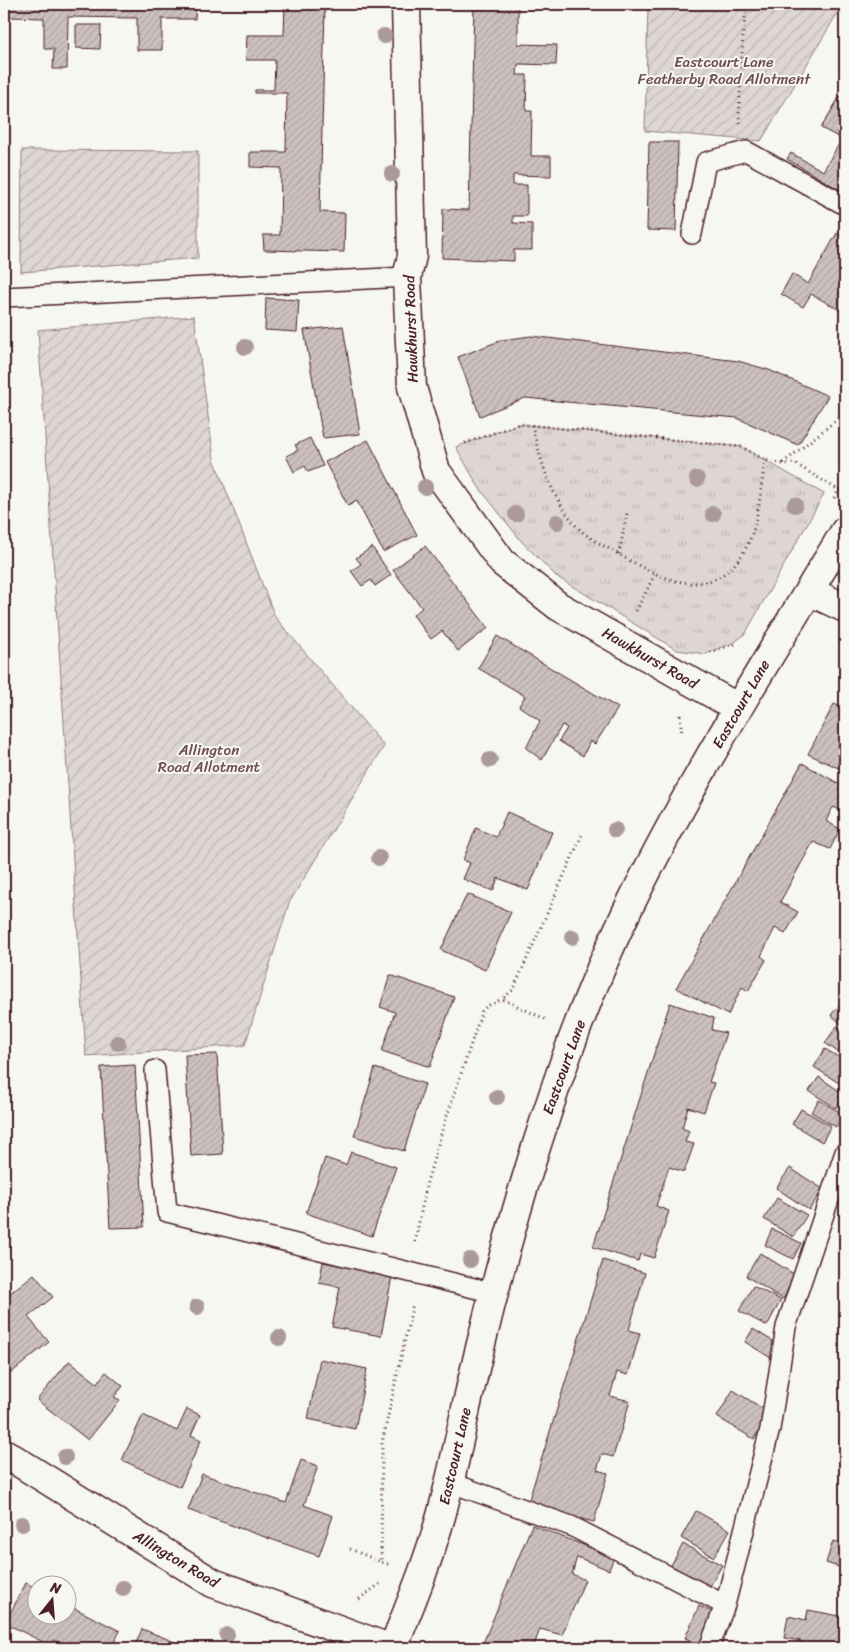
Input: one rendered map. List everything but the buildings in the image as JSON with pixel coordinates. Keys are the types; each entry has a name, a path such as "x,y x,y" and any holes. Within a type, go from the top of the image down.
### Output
{"street":[{"name":"Hawkhurst Road","path":"406,4 412,256 407,277 412,387 436,471 502,562 558,606 738,708"},
{"name":"Eastcourt Lane","path":"391,1648 421,1576 441,1516 494,1293 547,1112 611,948 638,889 738,708 845,530"},
{"path":"809,591 845,608"},
{"name":"Allington Road","path":"4,1453 213,1583 391,1648"}],"lane":[{"path":"692,234 706,162 746,151 845,205"},
{"path":"4,297 407,277"},
{"path":"155,1070 167,1212 494,1293"},
{"path":"709,1648 724,1605 770,1429 786,1327 845,1152"},
{"path":"449,1482 571,1526 724,1605"}],"path":[{"path":"746,151 738,115 743,33 747,4"},
{"path":"783,464 845,413"},
{"path":"431,456 519,424 532,425 742,447 765,460 783,464 794,463 845,494"},
{"path":"532,425 545,474 572,521 594,540 655,574 677,583 691,584 719,576 732,567 746,548 755,521 765,460"},
{"path":"830,507 845,480"},
{"path":"619,554 627,513"},
{"path":"635,615 655,574"},
{"path":"705,654 744,642"},
{"path":"381,1562 382,1443 430,1174 482,1011 487,1006 502,999 515,988 582,835"},
{"path":"502,999 537,1016"},
{"path":"350,1549 421,1576"}],"green space":[{"name":"Eastcourt Lane Featherby Road Allotment","path":"648,4 843,4 761,141 645,131"},
{"path":"22,150 198,151 198,258 21,272"},
{"name":"Allington Road Allotment","path":"194,316 214,459 275,617 384,746 289,903 245,1045 86,1056 38,330"},
{"path":"519,424 742,447 824,494 745,634 735,642 706,654 677,650 557,577 522,542 478,486 456,447"}]}
